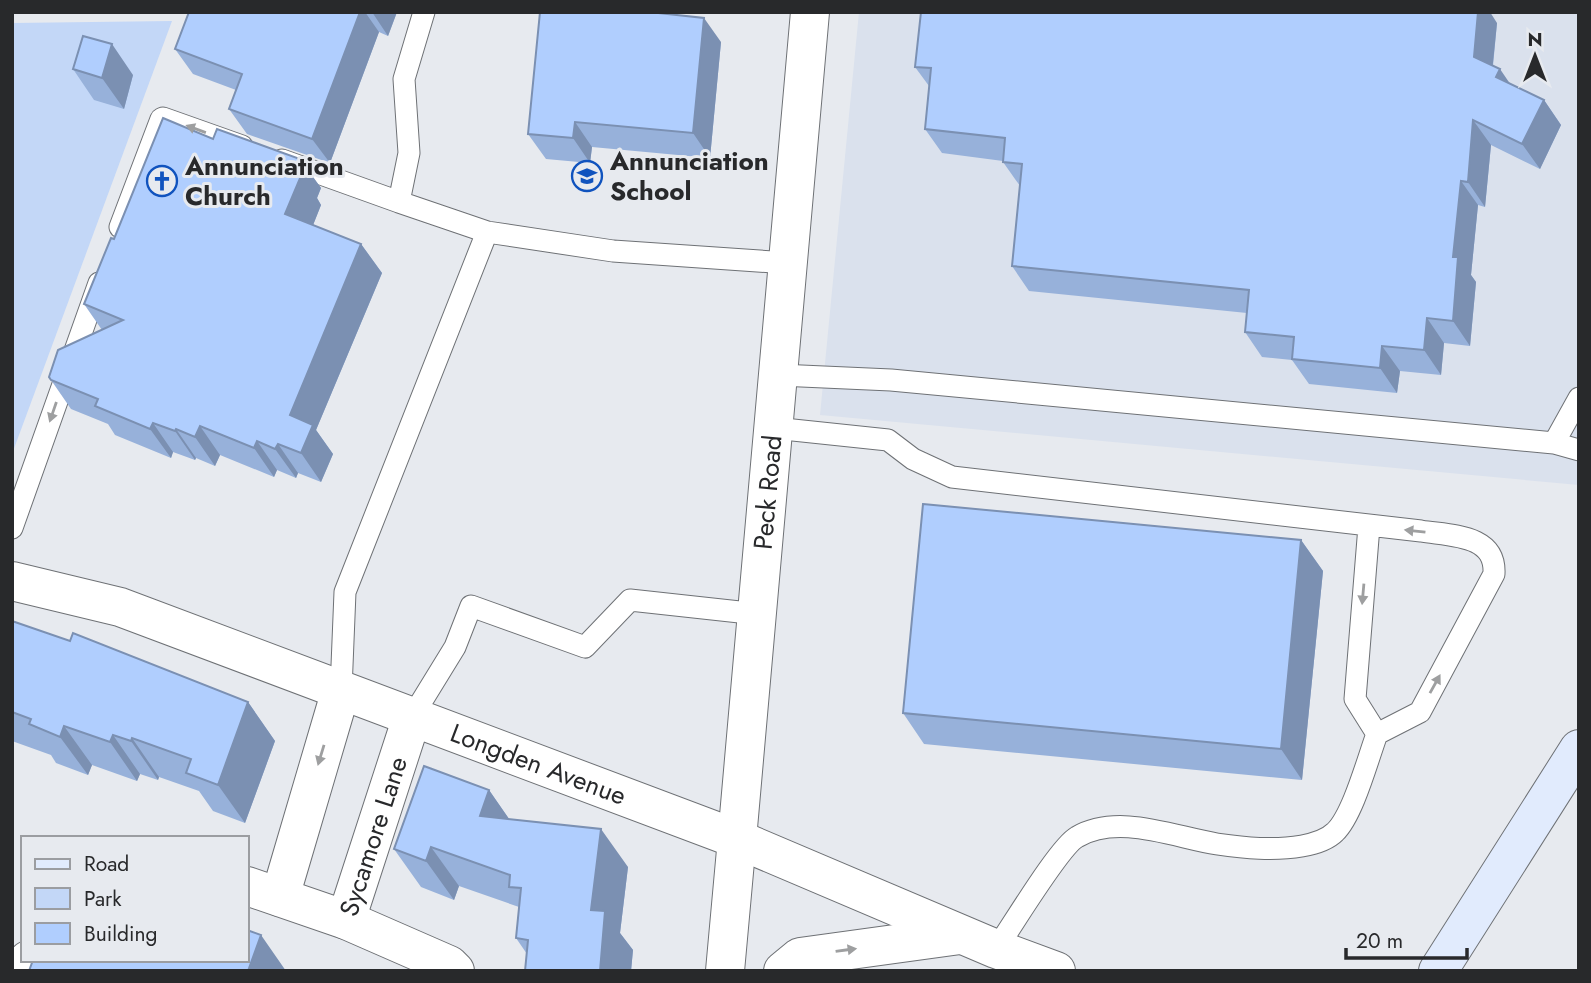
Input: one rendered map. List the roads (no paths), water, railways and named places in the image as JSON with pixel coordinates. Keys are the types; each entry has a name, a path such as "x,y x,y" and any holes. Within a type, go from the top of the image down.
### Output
{"main road":[{"path":"1438,971 1579,749"}],"street":[{"name":"Peck Road","path":"725,971 810,12"},
{"name":"Longden Avenue","path":"12,581 120,607 737,839 962,935 1056,971"},
{"path":"341,690 263,891 346,920"},
{"name":"Sycamore Lane","path":"412,717 346,920 449,965 455,971"},
{"path":"783,971 800,957 962,935"}],"lane":[{"path":"399,202 409,153 404,79 424,12"},
{"path":"12,527 111,252 163,118 487,232 613,251 788,263"},
{"path":"341,690 345,592 487,232"},
{"path":"779,375 891,380 1554,443 1579,450"},
{"path":"1554,443 1579,398"},
{"path":"774,428 888,440 913,459 952,477 1461,537 1485,546 1494,560 1494,574 1484,596 1420,712 1377,734 1352,805 1336,831 1315,844 1256,849 1134,827 1096,829 1074,838 996,949"},
{"path":"1369,526 1355,699 1377,734"},
{"path":"412,717 455,647 471,606 585,647 630,600 758,614"}],"place":[{"name":"Annunciation School","path":"587,176"},
{"name":"Annunciation Church","path":"162,181"}]}
